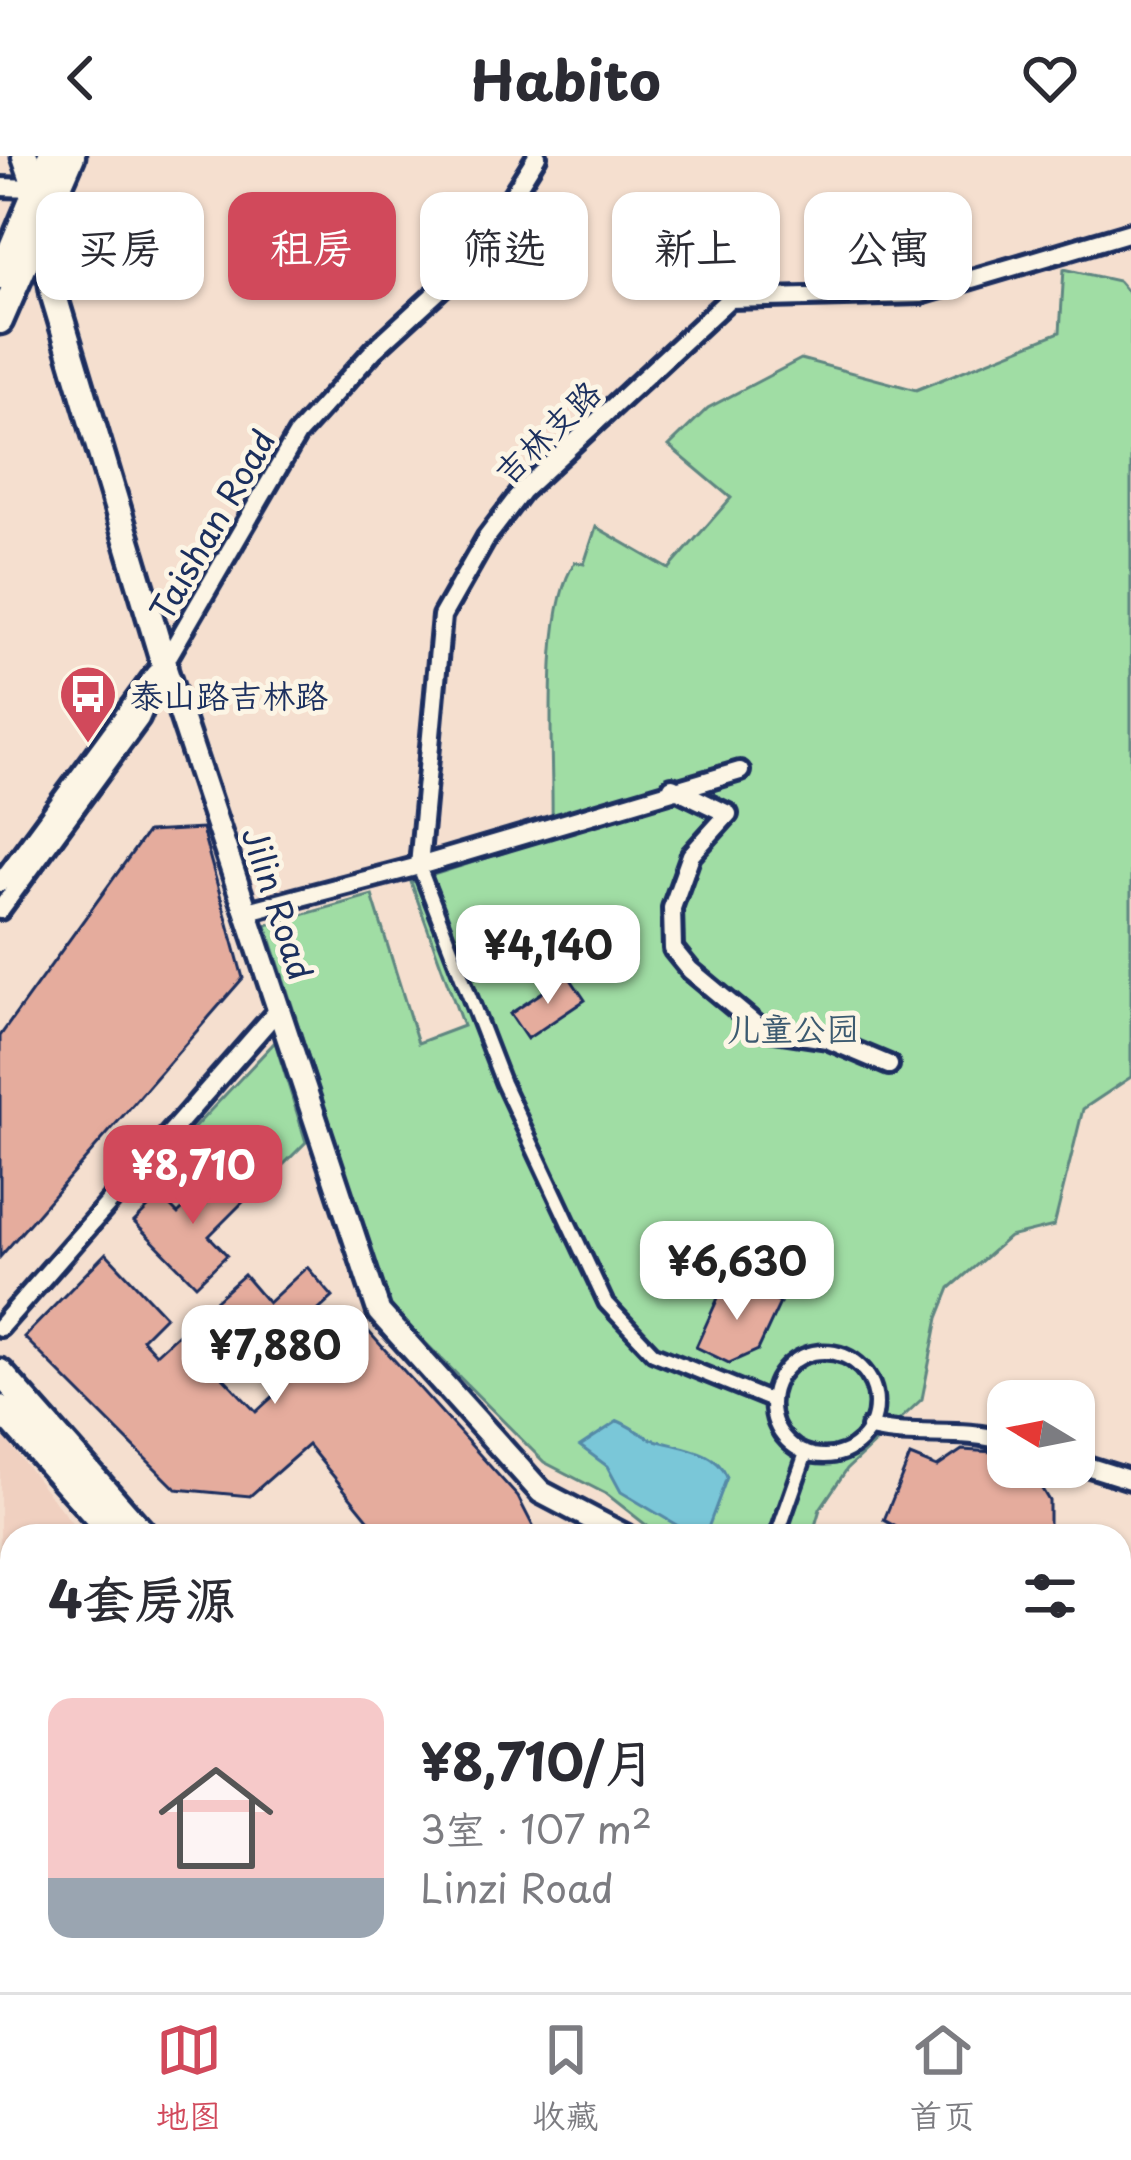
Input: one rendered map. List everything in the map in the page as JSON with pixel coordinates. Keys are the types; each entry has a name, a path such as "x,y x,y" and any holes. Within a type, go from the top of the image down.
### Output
{"main road":[{"path":"10,156 36,188"},
{"name":"Jilin Road","path":"25,156 36,192"},
{"path":"0,276 50,156"},
{"path":"57,192 72,156"},
{"path":"0,321 36,240"},
{"name":"Jilin Road","path":"60,300 164,664"},
{"path":"0,1372 135,1524"},
{"path":"0,1408 103,1524"}],"street":[{"name":"Taishan Road","path":"0,883 137,692 164,664 297,434 375,349 472,260 537,156"},
{"path":"0,187 36,188"},
{"name":"吉林支路","path":"419,866 442,616 488,537 522,491 729,299 921,294 1131,232"},
{"path":"0,910 140,719 164,664"},
{"name":"Jilin Road","path":"164,664 380,1312 541,1492 602,1524"},
{"path":"248,910 419,866 740,771"},
{"path":"672,788 728,814 691,856 672,908 674,949 761,1029 826,1039 889,1065"},
{"path":"419,866 503,1083 606,1303 653,1353 772,1401"},
{"path":"0,1327 278,1010"},
{"path":"812,1352 845,1356 859,1365 875,1394 870,1428 849,1449 806,1453 780,1433 772,1401 775,1384 796,1359 812,1352"},
{"path":"870,1428 909,1437 971,1430 987,1435"},
{"path":"781,1524 806,1453"},
{"path":"1095,1469 1131,1480"}],"shaded area":[{"path":"0,1432 73,1524 0,1524"}],"green space":[{"name":"儿童公园","path":"1064,269 1118,281 1131,296 1131,1077 1083,1109 1054,1226 1009,1237 950,1288 938,1318 922,1399 847,1469 816,1524 645,1524 608,1495 544,1462 389,1306 266,925 372,895 418,1043 463,1026 411,882 524,846 552,827 551,689 557,616 564,585 575,562 584,564 596,527 669,569 731,498 669,446 708,408 801,359 916,390 1060,332"},
{"path":"275,1042 306,1142 254,1194 192,1130"}],"water":[{"path":"618,1421 652,1439 714,1460 727,1477 709,1524 675,1524 621,1492 607,1466 580,1446"}],"building":[{"path":"202,829 243,978 0,1257 0,1036 147,832"},
{"path":"568,975 585,1000 527,1039 510,1014"},
{"path":"220,1172 246,1199 209,1236 227,1255 196,1285 134,1222 160,1196 178,1214"},
{"path":"106,1253 165,1316 142,1339 156,1354 180,1332 256,1412 280,1390 207,1308 244,1275 268,1303 307,1267 333,1297 292,1334 315,1360 359,1321 518,1497 532,1524 372,1524 308,1445 250,1496 176,1489 24,1337"},
{"path":"727,1278 780,1303 758,1350 729,1363 696,1347"},
{"path":"962,1450 987,1452 987,1488 1041,1488 1049,1501 1049,1524 891,1524 884,1520 910,1456 937,1467"}],"place":[{"name":"泰山路吉林路","path":"88,745"}]}
